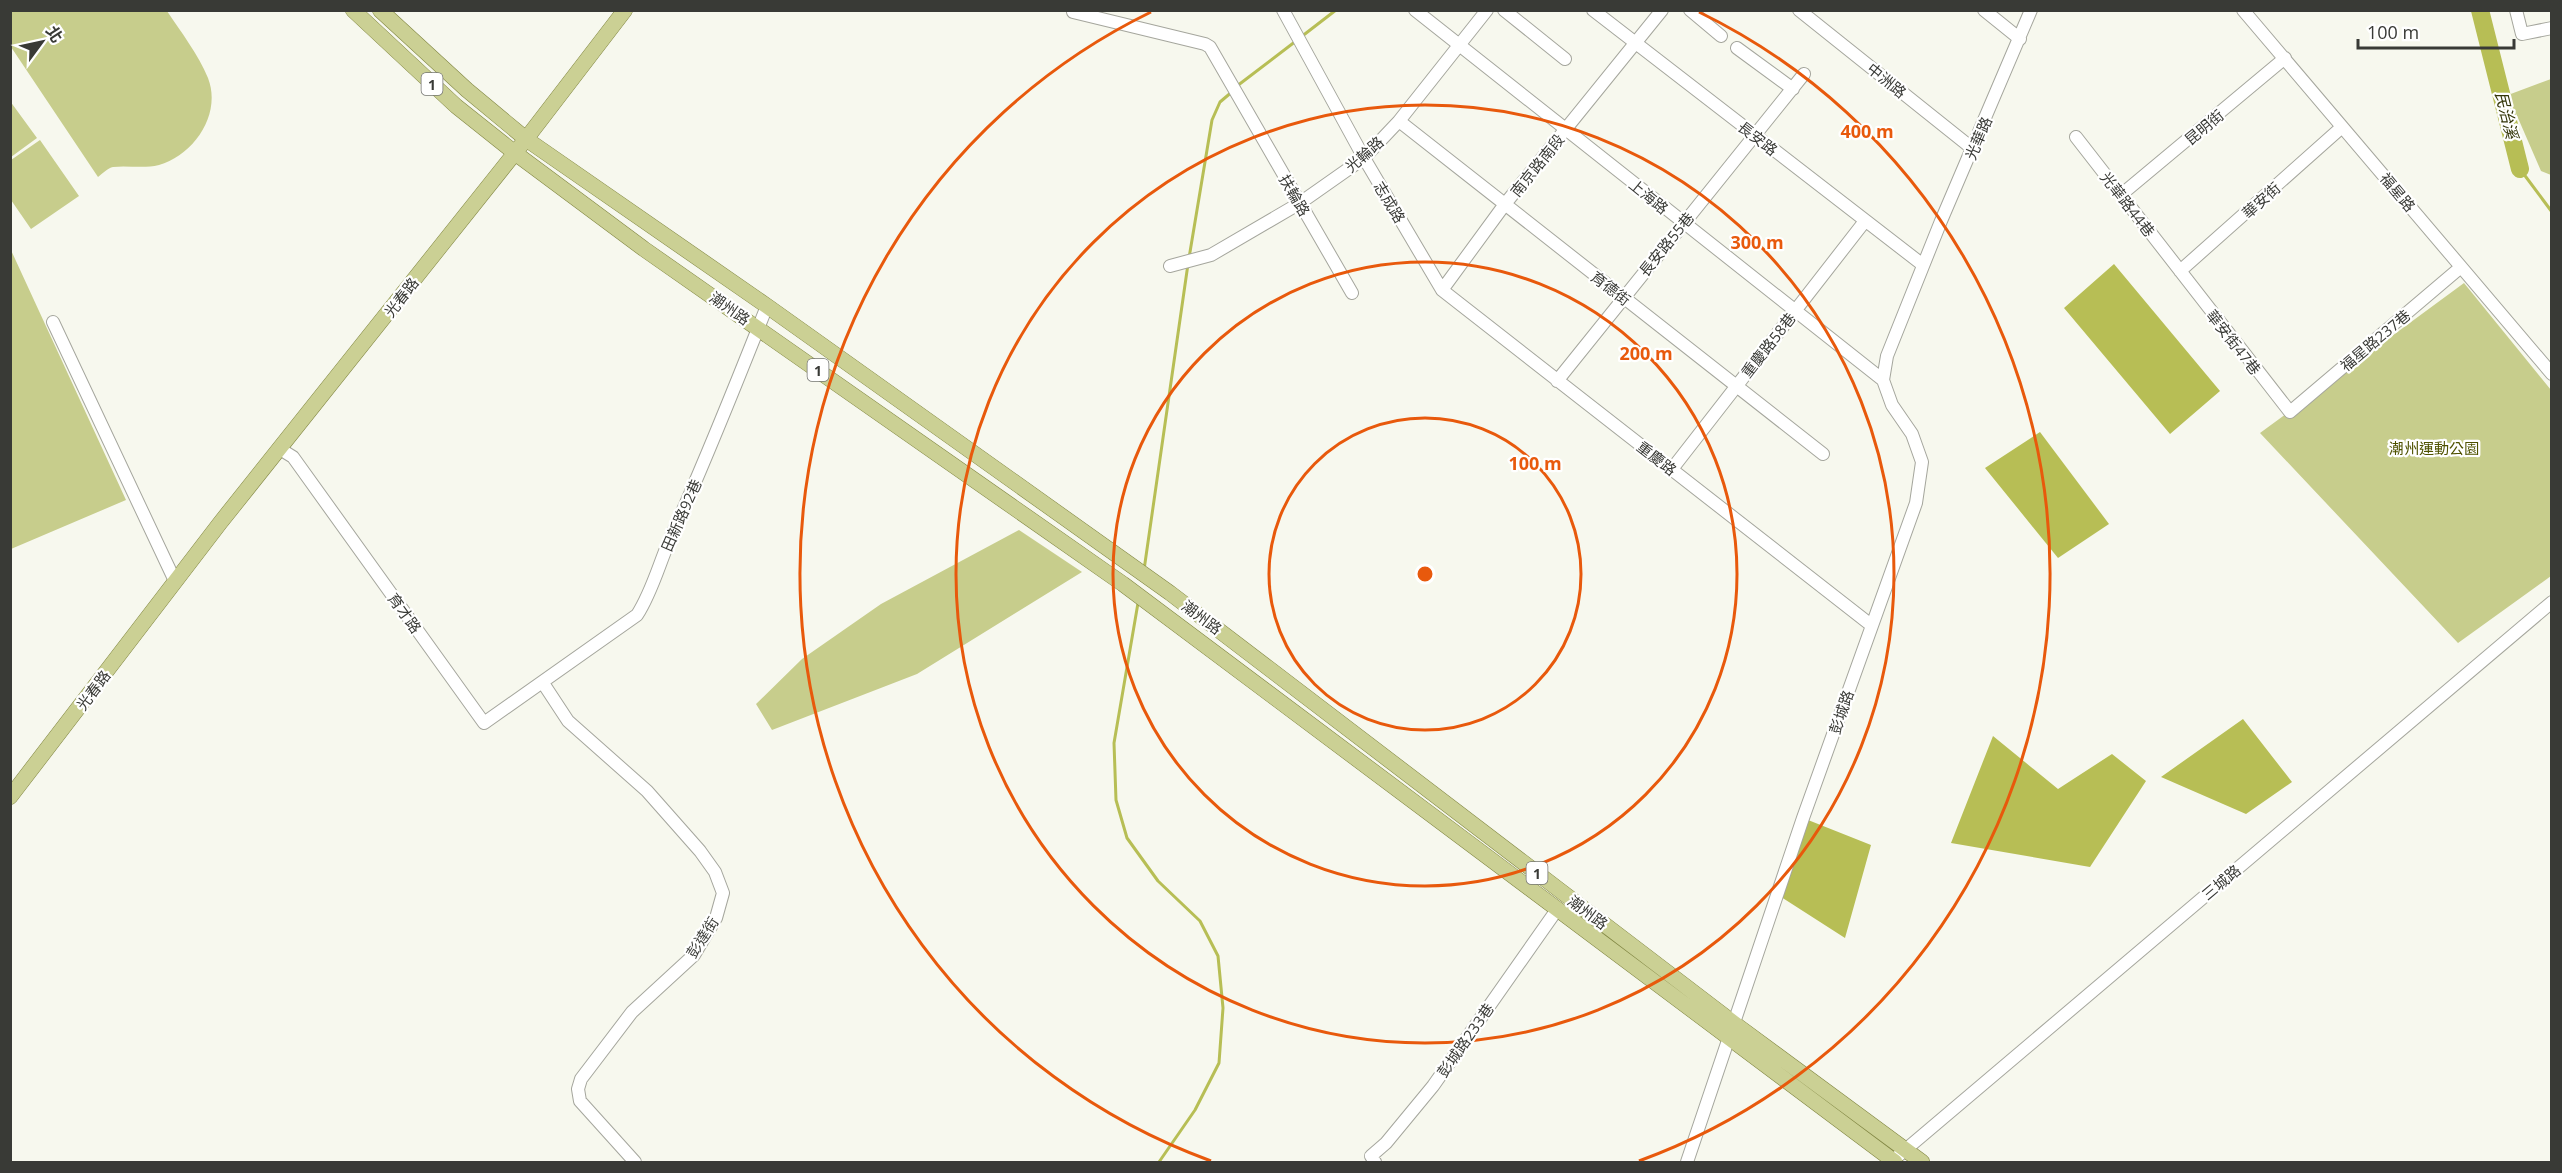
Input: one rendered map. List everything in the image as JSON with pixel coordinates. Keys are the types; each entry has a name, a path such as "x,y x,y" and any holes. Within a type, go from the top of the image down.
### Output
{"main road":[{"name":"潮州路","path":"353,10 456,106 515,153 644,249 1123,584 1893,1162"},
{"name":"潮州路","path":"380,10 526,140 767,306 1170,592 1735,1024 1922,1162"},
{"name":"光春路","path":"10,797 175,581 526,140 625,10"}],"street":[{"name":"志成路","path":"1283,10 1364,158 1442,290"},
{"name":"上海路","path":"1415,10 1883,380"},
{"name":"光輪路","path":"1176,264 1206,257 1300,203 1364,158 1399,121 1487,10"},
{"path":"1504,10 1565,59"},
{"name":"長安路","path":"1593,10 1923,265"},
{"name":"南京路南段","path":"1442,290 1505,204 1637,44 1662,10"},
{"path":"1690,10 1721,36"},
{"name":"中洲路","path":"1799,10 1973,149"},
{"path":"1984,10 2020,39"},
{"name":"光華路","path":"1923,265 2031,10"},
{"name":"福星路","path":"2243,10 2552,374"},
{"path":"2516,10 2522,34 2552,28"},
{"name":"扶輪路","path":"1073,12 1210,47 1352,293"},
{"path":"1737,48 1793,89"},
{"name":"昆明街","path":"2122,194 2284,58"},
{"name":"長安路55巷","path":"1557,381 1804,74"},
{"name":"育德街","path":"1399,121 1823,454"},
{"name":"華安街","path":"2180,271 2342,127"},
{"name":"光華路44巷","path":"2076,137 2180,271"},
{"name":"重慶路58巷","path":"1672,470 1865,221"},
{"path":"1883,380 1887,356 1923,265"},
{"name":"福星路237巷","path":"2290,412 2461,267"},
{"name":"華安街47巷","path":"2180,271 2290,412"},
{"name":"重慶路","path":"1442,290 1871,625"},
{"name":"田新路92巷","path":"543,683 637,615 646,601 767,306"},
{"path":"53,322 175,581"},
{"name":"彭城路","path":"1687,1162 1871,625 1916,503 1922,462 1912,434 1892,405 1883,380"},
{"name":"育才路","path":"280,449 293,458 484,723 543,683"},
{"name":"三城路","path":"1893,1162 2552,602"},
{"name":"彭達街","path":"543,683 568,721 647,791 700,851 715,872 723,893 716,918 694,955 632,1012 581,1079 578,1089 580,1101 635,1162"},
{"name":"彭城路233巷","path":"1375,1162 1371,1156 1386,1143 1433,1086 1556,911"}],"green space":[{"path":"10,11 167,11 204,69 211,92 208,119 194,143 172,160 159,165 113,167 98,177 11,47"},
{"path":"2552,79 2551,175 2541,171 2508,95"},
{"path":"10,101 37,138 11,157 10,157"},
{"path":"40,140 79,196 31,229 11,200 11,160"},
{"path":"10,248 126,500 11,549 10,549"},
{"name":"潮州運動公園","path":"2464,283 2551,390 2551,576 2458,643 2260,433"},
{"path":"1019,530 1082,572 917,674 772,730 756,704 802,659 881,604"}],"shaded area":[{"path":"2114,264 2220,391 2170,434 2064,308"},
{"path":"2040,432 2109,524 2058,558 1985,468"},
{"path":"2243,719 2292,782 2246,814 2161,777"},
{"path":"1993,736 2058,789 2112,754 2146,781 2090,867 1951,843"},
{"path":"1803,818 1871,845 1845,938 1778,895"}],"waterway":[{"path":"1301,37 1336,10"},
{"name":"民治溪","path":"2480,10 2520,169"},
{"path":"1237,86 1296,41"},
{"path":"1189,258 1212,120 1220,102 1233,91"},
{"name":"民治溪","path":"2520,169 2552,212"},
{"path":"1144,570 1188,264"},
{"path":"1138,603 1114,743 1116,800 1127,838 1158,881 1200,921 1218,956 1223,1008 1219,1063 1195,1110 1159,1162"}]}
